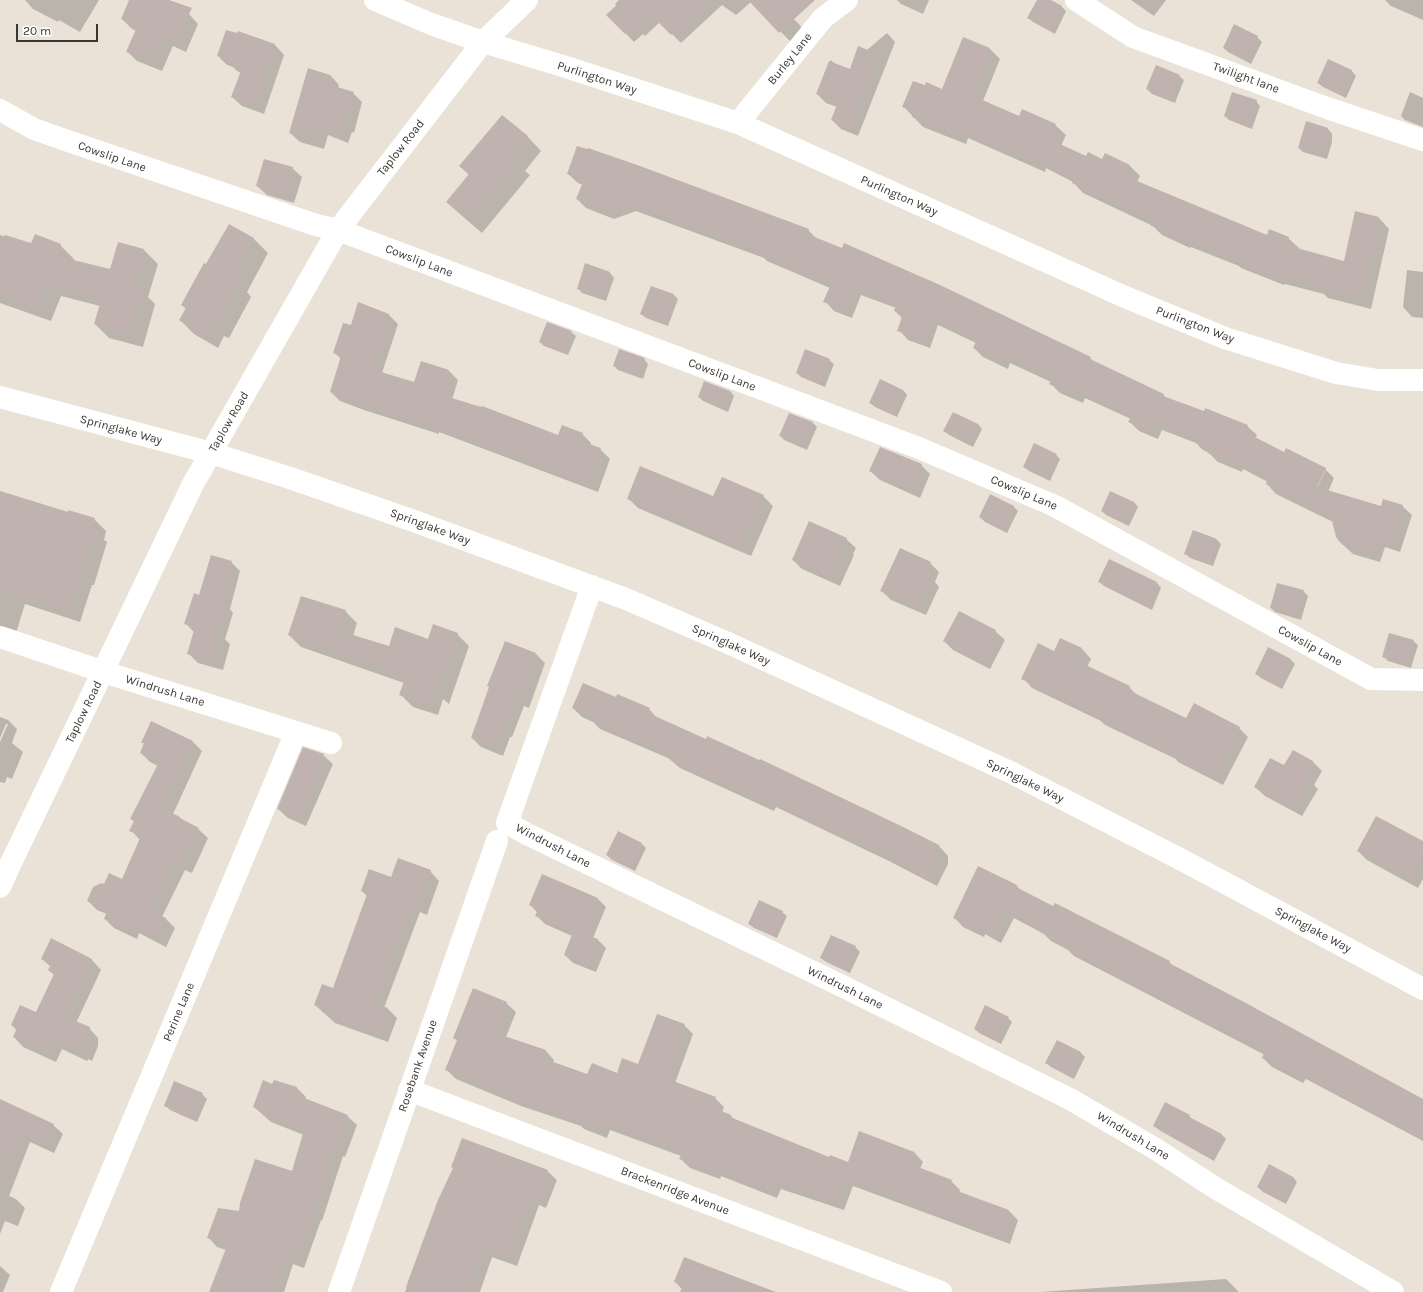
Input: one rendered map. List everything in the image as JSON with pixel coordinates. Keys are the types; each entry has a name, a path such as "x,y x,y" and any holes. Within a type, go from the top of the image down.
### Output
{"street":[{"name":"Purlington Way","path":"375,0 431,24 482,42 738,123 1082,278 1226,338 1336,373 1378,380 1423,380"},
{"name":"Taplow Road","path":"0,887 5,863 104,672 193,484 338,230 482,42 527,0"},
{"name":"Burley Lane","path":"738,123 823,18 847,0"},
{"name":"Twilight lane","path":"1076,0 1133,37 1327,108 1423,140"},
{"name":"Cowslip Lane","path":"0,110 34,129 316,225 338,230 919,448 1055,506 1370,679 1423,680"},
{"name":"Springlake Way","path":"0,397 211,453 290,478 626,599 728,643 1010,772 1184,861 1423,989"},
{"name":"Windrush Lane","path":"592,586 507,823 1070,1099 1154,1148 1217,1189 1393,1292"},
{"name":"Windrush Lane","path":"0,637 104,672 331,743"},
{"name":"Perine Lane","path":"62,1292 296,732"},
{"name":"Rosebank Avenue","path":"339,1292 497,841"},
{"name":"Brackenridge Avenue","path":"409,1090 941,1292"}],"building":[{"path":"129,0 169,0 192,8 176,43 164,37 153,62 126,52 137,27 121,19"},
{"path":"622,0 709,0 671,35 650,14 636,28 634,26 625,34 606,15"},
{"path":"748,0 815,0 779,33"},
{"path":"1037,0 1051,0 1062,6 1050,30 1027,18"},
{"path":"1234,24 1258,36 1246,60 1223,48"},
{"path":"226,30 237,33 238,31 275,44 255,105 231,97 242,68 217,56"},
{"path":"963,37 990,48 971,95 1019,116 1022,109 1056,124 1049,139 1086,156 1088,152 1102,159 1105,153 1130,165 1125,176 1267,235 1269,229 1289,237 1286,245 1344,261 1355,211 1379,217 1360,300 1317,288 1317,285 1274,274 1274,276 1180,238 1150,225 1151,221 1072,183 1074,178 1036,159 1034,162 957,129 955,134 912,117 914,111 902,107 913,81 925,85 926,82 942,89"},
{"path":"858,46 878,54 849,127 831,120 838,102 816,94 829,61 850,69"},
{"path":"1328,59 1352,70 1341,94 1317,83"},
{"path":"1156,65 1180,75 1170,99 1146,89"},
{"path":"308,68 330,75 327,84 354,92 339,135 319,126 315,141 289,133"},
{"path":"1232,92 1257,100 1248,125 1224,116"},
{"path":"502,115 528,136 511,157 517,161 468,220 446,202 469,174 459,166"},
{"path":"1306,121 1328,128 1328,138 1322,156 1298,148"},
{"path":"577,146 588,148 640,166 809,229 807,234 842,248 844,243 940,285 1091,357 1090,359 1164,394 1163,396 1204,411 1205,408 1248,425 1245,432 1284,452 1286,448 1326,468 1317,487 1381,506 1383,499 1403,505 1391,543 1375,539 1371,553 1343,545 1336,537 1331,517 1266,484 1268,478 1234,461 1233,463 1208,453 1210,448 1193,441 1194,437 1152,421 1148,430 1128,422 1132,415 1076,390 1073,395 1049,384 1052,378 1001,355 998,361 973,348 977,339 929,317 921,339 897,331 903,314 894,311 897,303 852,287 843,309 823,302 831,284 757,252 757,250 626,202 604,210 576,199 583,182 577,180 577,177 567,174"},
{"path":"264,159 293,167 285,194 256,186"},
{"path":"229,224 254,238 235,273 236,274 233,279 238,282 215,324 210,323 204,335 179,320 186,308 181,305 204,263 206,264"},
{"path":"35,234 61,244 57,256 110,269 118,242 144,249 133,287 142,290 129,334 94,324 102,297 47,283 37,308 0,295 0,250 5,235 31,243"},
{"path":"585,263 610,272 601,298 577,289"},
{"path":"651,286 674,294 664,323 640,314"},
{"path":"358,302 389,314 371,369 414,382 421,361 449,370 442,395 481,407 482,406 558,435 562,425 583,433 580,441 601,448 588,483 430,424 429,425 354,401 330,392 341,356 333,353 343,323 351,325"},
{"path":"547,322 572,331 564,351 539,342"},
{"path":"619,349 645,358 638,376 613,366"},
{"path":"805,349 830,359 820,383 796,373"},
{"path":"880,379 903,390 892,413 869,403"},
{"path":"704,381 730,391 724,408 698,397"},
{"path":"953,412 978,424 969,443 943,431"},
{"path":"789,413 813,422 803,446 779,436"},
{"path":"1034,443 1057,454 1045,478 1023,467"},
{"path":"880,447 922,464 911,489 869,471"},
{"path":"640,466 713,496 722,477 764,495 741,547 627,499"},
{"path":"0,491 68,512 68,510 95,518 92,528 95,529 82,574 80,573 69,611 0,589"},
{"path":"1110,491 1134,502 1125,522 1101,511"},
{"path":"990,494 1014,506 1003,529 979,517"},
{"path":"809,521 847,538 831,577 792,560"},
{"path":"1193,530 1217,539 1208,563 1184,554"},
{"path":"900,548 931,562 925,574 930,576 916,607 880,591"},
{"path":"211,555 232,561 220,601 224,602 215,632 222,634 214,661 187,654 195,627 184,624 194,593 199,595"},
{"path":"1109,559 1157,582 1148,606 1098,582"},
{"path":"1277,583 1304,590 1297,616 1270,608"},
{"path":"301,596 346,610 340,631 389,646 395,627 428,639 433,624 458,633 437,693 431,688 426,704 399,695 406,676 330,651 330,649 288,635"},
{"path":"959,611 996,630 980,661 943,641"},
{"path":"1389,633 1414,640 1407,664 1382,657"},
{"path":"1060,638 1082,648 1077,661 1130,686 1128,690 1186,718 1194,703 1240,727 1214,777 1168,753 1169,752 1095,716 1095,714 1021,679 1038,643 1054,651"},
{"path":"505,641 536,653 519,699 514,697 502,729 501,728 493,747 471,738 489,687 487,686"},
{"path":"1268,647 1291,659 1278,685 1255,674"},
{"path":"583,683 616,697 617,694 650,708 648,713 706,739 707,736 759,760 760,759 939,845 939,854 927,878 880,853 766,799 765,803 670,759 670,757 660,751 590,720 591,716 572,708"},
{"path":"151,721 193,741 162,808 199,828 182,864 175,861 151,911 166,918 157,938 130,925 127,930 104,919 107,911 87,901 93,887 102,883 104,884 109,873 122,879 141,836 129,831 134,821 130,819 159,762 140,753 144,743 141,743"},
{"path":"303,747 324,754 297,817 277,809"},
{"path":"1293,750 1313,761 1305,776 1309,779 1293,808 1254,787 1270,758 1284,765"},
{"path":"1376,816 1423,841 1423,853 1409,879 1357,851"},
{"path":"618,831 642,843 630,867 606,855"},
{"path":"398,858 431,870 417,906 410,904 373,1003 388,1008 379,1034 325,1014 327,1009 314,1005 322,984 333,988 367,894 361,891 369,869 391,877"},
{"path":"978,866 1017,885 1016,887 1053,906 1055,903 1170,961 1169,963 1423,1099 1423,1138 1296,1070 1294,1075 1262,1058 1265,1051 1063,947 1065,945 1040,932 1042,929 1004,910 991,935 976,926 974,929 953,918"},
{"path":"542,874 598,898 583,934 598,939 588,965 564,955 573,932 535,916 538,909 529,905"},
{"path":"759,900 783,911 773,935 748,924"},
{"path":"831,935 856,946 846,969 820,958"},
{"path":"51,938 92,959 66,1017 90,1027 90,1036 83,1052 78,1050 77,1052 52,1041 47,1053 13,1037 17,1028 11,1025 20,1005 36,1012 54,974 48,970 51,964 41,959"},
{"path":"473,988 507,1002 495,1033 546,1050 542,1058 587,1074 592,1063 617,1073 622,1058 638,1064 657,1014 685,1024 665,1078 716,1097 712,1107 731,1115 730,1117 829,1157 830,1155 848,1162 859,1131 914,1152 910,1164 952,1180 949,1188 1009,1210 1000,1236 844,1178 835,1202 772,1180 768,1190 712,1168 711,1170 679,1159 682,1152 600,1122 597,1129 574,1120 574,1118 510,1097 511,1096 445,1070 457,1040 453,1038"},
{"path":"985,1005 1009,1017 996,1041 974,1029"},
{"path":"1057,1040 1081,1052 1069,1075 1045,1063"},
{"path":"263,1080 272,1084 274,1080 297,1087 294,1094 348,1115 336,1148 334,1147 313,1212 295,1260 284,1256 271,1292 209,1292 227,1246 207,1238 218,1208 239,1211 240,1203 255,1159 292,1171 304,1130 261,1113 261,1111 253,1107"},
{"path":"174,1081 203,1093 192,1118 164,1106"},
{"path":"0,1099 54,1124 45,1145 21,1134 1,1183"},
{"path":"1165,1102 1190,1115 1189,1117 1222,1134 1210,1157 1153,1126"},
{"path":"462,1138 548,1170 537,1199 530,1196 508,1258 483,1249 467,1292 420,1292 406,1287 438,1200 453,1168 451,1167"},
{"path":"1269,1164 1293,1177 1281,1200 1257,1187"},
{"path":"684,1257 770,1290 770,1292 680,1292 683,1285 674,1282"}]}
